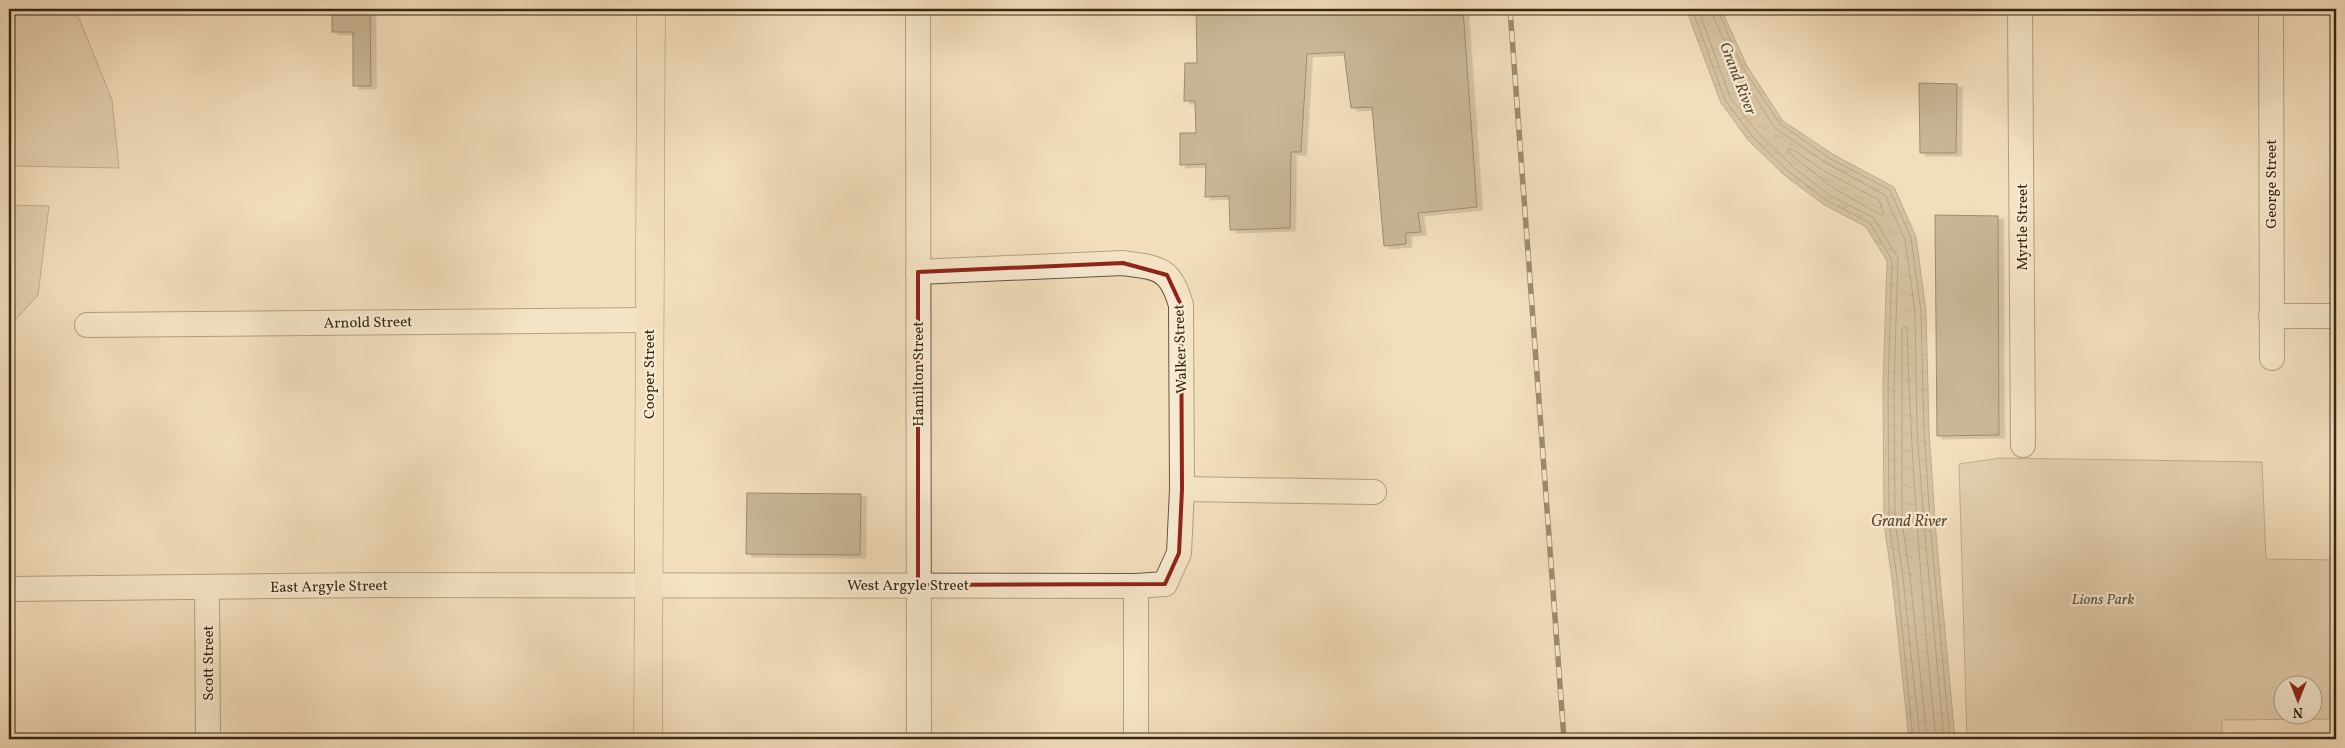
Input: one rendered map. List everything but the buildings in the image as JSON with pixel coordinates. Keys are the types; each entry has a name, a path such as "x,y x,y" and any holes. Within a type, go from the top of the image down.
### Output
{"main road":[{"name":"Cooper Street","path":"648,739 650,586 650,9"}],"street":[{"name":"Hamilton Street","path":"918,9 919,739"},
{"name":"Myrtle Street","path":"2020,9 2023,445"},
{"name":"George Street","path":"2271,9 2272,358"},
{"name":"Walker Street","path":"918,272 1124,263 1147,266 1167,274 1175,286 1181,306 1182,489 1179,553 1165,584"},
{"path":"2271,316 2336,316"},
{"name":"Arnold Street","path":"87,325 649,320"},
{"path":"1182,489 1374,492"},
{"name":"East Argyle Street","path":"9,590 380,584 650,586"},
{"name":"West Argyle Street","path":"650,586 1136,586 1165,584"},
{"path":"1136,586 1136,739"},
{"name":"Scott Street","path":"208,588 208,739"}],"highlighted area":[{"path":"1123,263 1167,275 1181,305 1182,489 1179,553 1165,584 918,585 918,272"}],"green space":[{"path":"9,9 71,9 79,18 112,100 119,168 9,166"},
{"path":"9,205 49,206 38,295 9,327"},
{"name":"Lions Park","path":"2000,458 2262,462 2266,559 2336,560 2336,719 2322,719 2322,676 2272,676 2272,720 2222,720 2222,739 1967,739 1959,464"}],"water":[{"name":"Grand River","path":"1686,9 1721,9 1747,66 1783,121 1834,155 1894,187 1916,237 1926,311 1929,431 1936,534 1955,739 1909,739 1892,579 1884,524 1883,386 1887,261 1866,227 1823,204 1784,175 1748,140 1721,103"}],"railway":[{"path":"1510,9 1564,739"}]}
